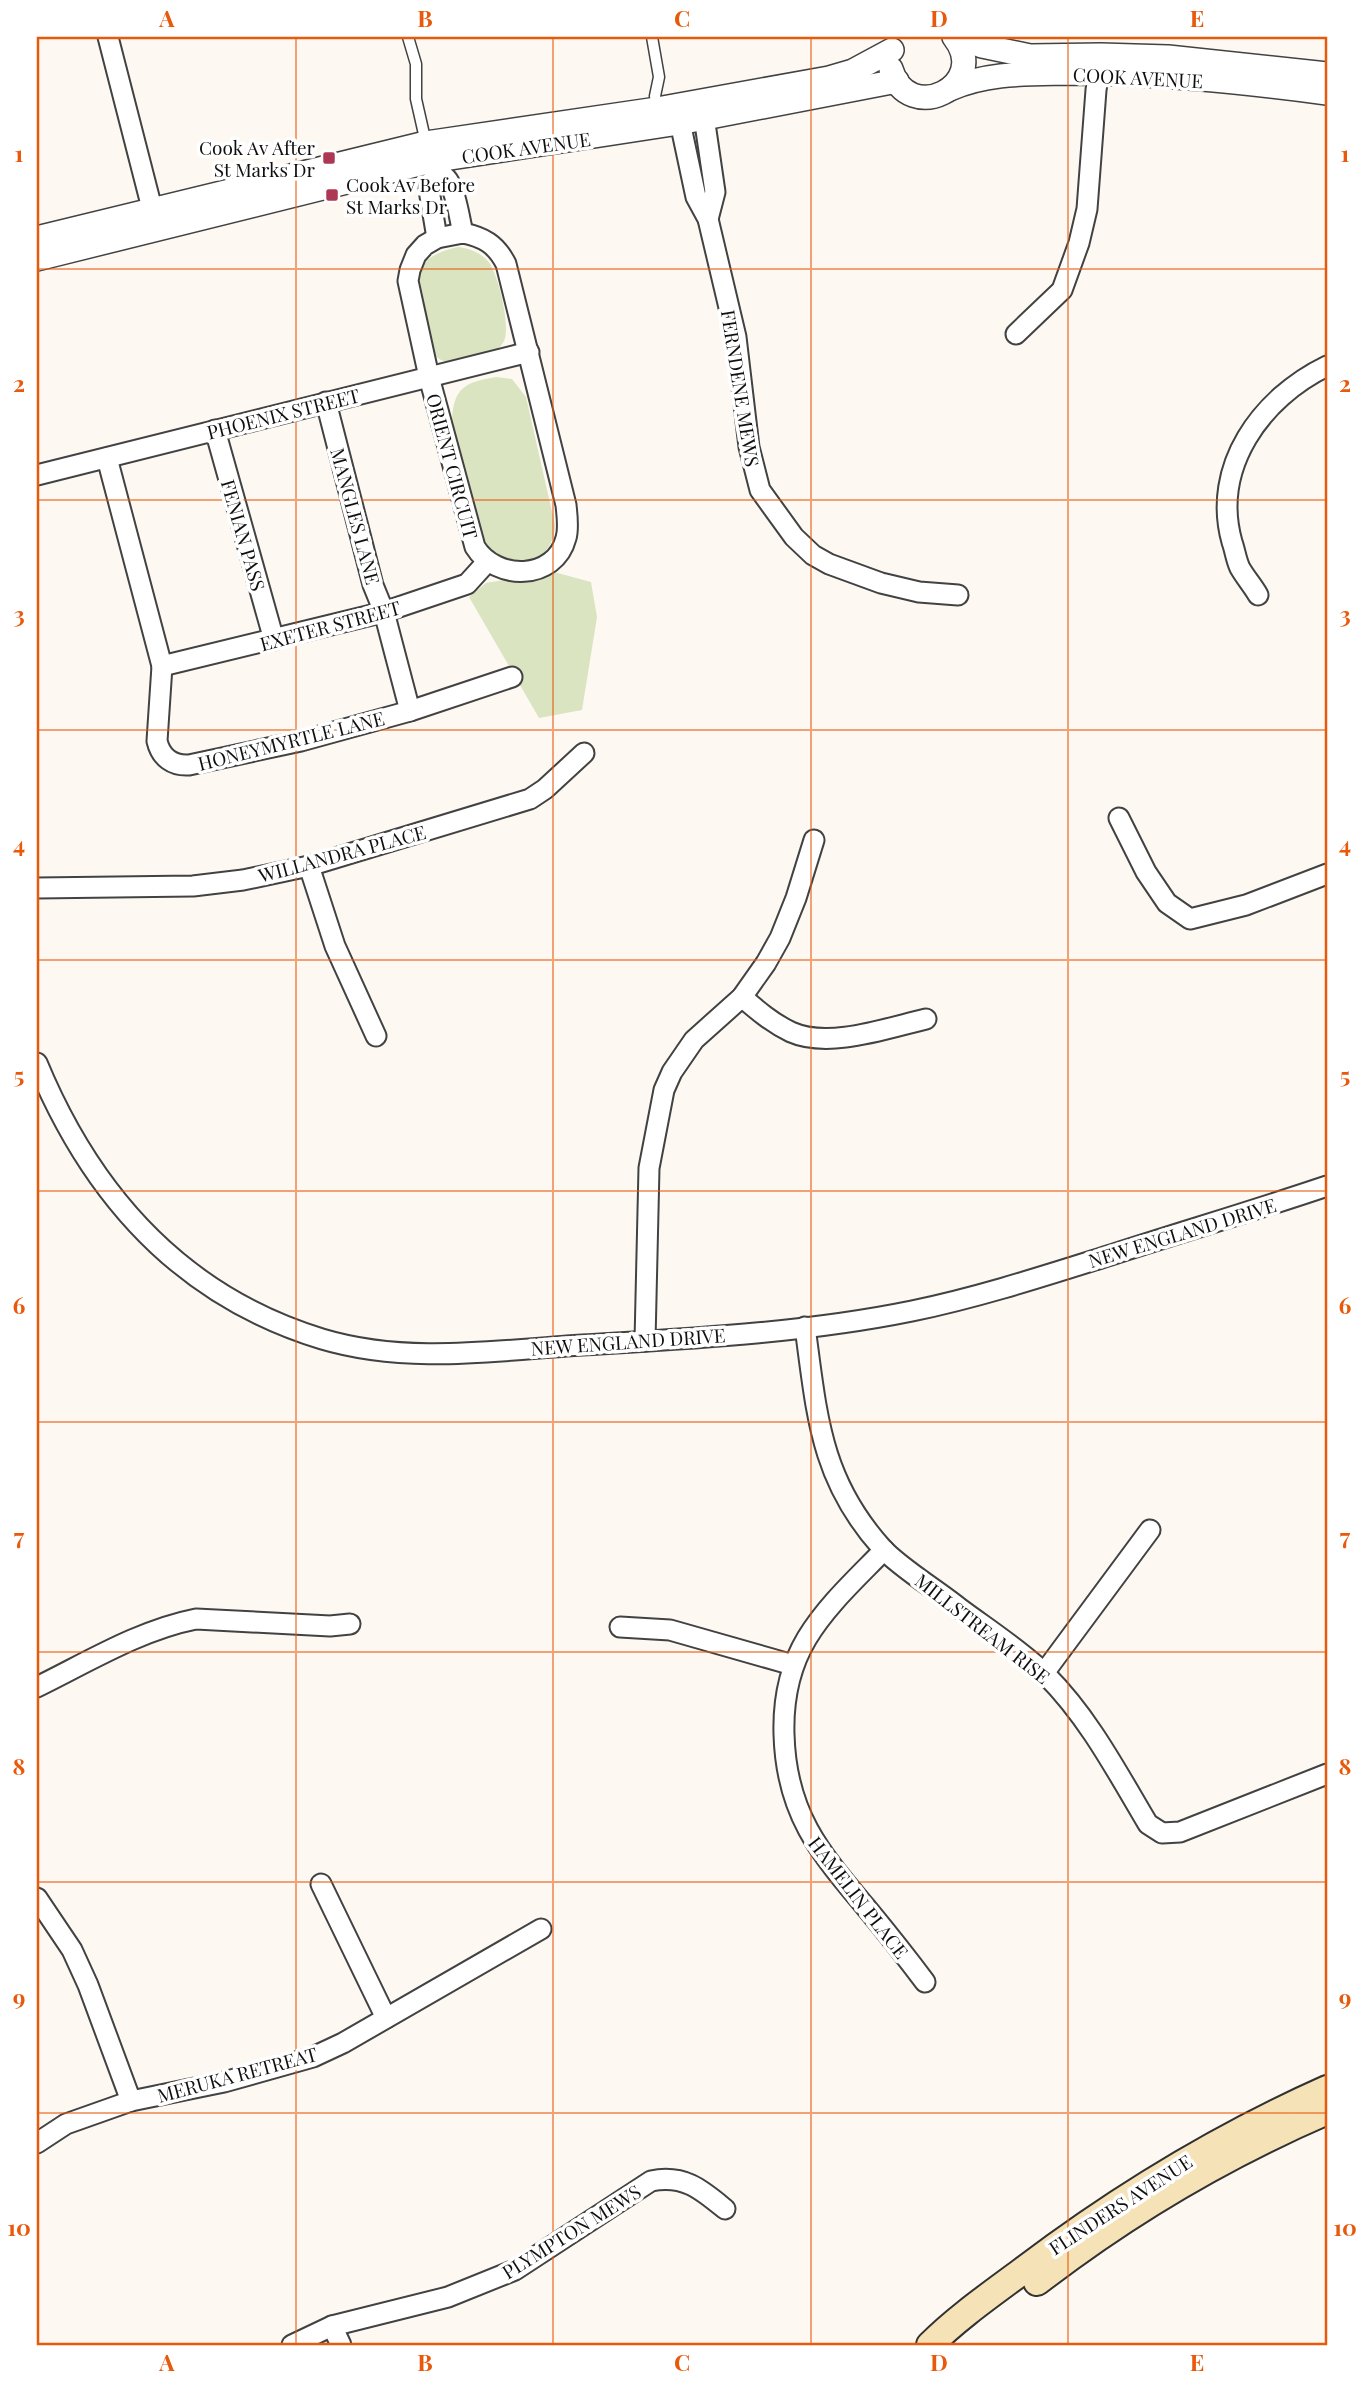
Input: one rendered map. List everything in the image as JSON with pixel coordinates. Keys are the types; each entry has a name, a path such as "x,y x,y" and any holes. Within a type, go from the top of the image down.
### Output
{"main road":[{"name":"FLINDERS AVENUE","path":"929,2345 974,2307 1114,2205 1193,2156 1261,2119 1327,2089"},
{"name":"FLINDERS AVENUE","path":"956,2345 1048,2273 1163,2197 1263,2141 1327,2111"}],"street":[{"path":"108,37 154,219"},
{"path":"950,89 961,75 964,61 956,37"},
{"name":"COOK AVENUE","path":"956,37 982,46 1030,55 1327,93"},
{"path":"896,43 891,66 897,81"},
{"name":"COOK AVENUE","path":"704,109 853,71 896,43"},
{"name":"COOK AVENUE","path":"37,238 154,219 431,159 704,109 897,81 905,90 921,97 939,95 970,80 1168,57 1327,74"},
{"path":"1016,334 1062,290 1080,243 1087,209 1100,64"},
{"name":"FERNDENE MEWS","path":"704,109 715,192 708,219"},
{"name":"FERNDENE MEWS","path":"668,116 696,197 708,219 736,337 748,447 760,490 794,537 813,555 829,564 881,583 919,592 958,595"},
{"path":"431,159 451,186 463,233 437,238 429,190 433,178 431,159"},
{"name":"COOK AVENUE","path":"37,259 154,219"},
{"name":"ORIENT CIRCUIT","path":"437,238 425,245 416,255 408,281 429,377 471,538 479,555 508,572 540,569 556,555 566,538 566,505 509,273 501,255 488,240 463,233"},
{"name":"PHOENIX STREET","path":"37,475 528,352"},
{"path":"1258,595 1239,566 1228,527 1226,496 1235,464 1255,425 1279,396 1327,366"},
{"name":"MANGLES LANE","path":"326,402 373,585 384,612 410,711"},
{"name":"FENIAN PASS","path":"215,430 274,640"},
{"name":"HONEYMYRTLE LANE","path":"107,458 162,666 159,748 167,760 182,766 301,741 410,711 512,677"},
{"name":"EXETER STREET","path":"162,666 384,612 467,583 487,562"},
{"name":"WILLANDRA PLACE","path":"37,887 194,886 243,880 309,866 530,799 545,789 583,753"},
{"path":"1119,818 1146,872 1167,903 1190,919 1245,905 1327,874"},
{"path":"645,1341 649,1168 664,1090 671,1072 694,1040 742,997 766,963 796,898 814,840"},
{"path":"309,866 335,946 376,1036"},
{"path":"742,997 779,1026 807,1037 827,1039 926,1019"},
{"name":"NEW ENGLAND DRIVE","path":"37,1063 46,1112 131,1220 159,1248 217,1292 266,1318 323,1340 388,1353 457,1353 645,1341 805,1327 911,1311 1009,1287 1327,1186"},
{"name":"MILLSTREAM RISE","path":"805,1327 820,1431 837,1482 853,1509 884,1550 1044,1673 1089,1726 1148,1824 1162,1833 1180,1832 1327,1774"},
{"path":"1044,1673 1150,1530"},
{"name":"HAMELIN PLACE","path":"884,1550 822,1615 793,1665 783,1716 786,1758 793,1798 816,1845 925,1982"},
{"path":"37,1687 156,1629 196,1619 330,1626 350,1624"},
{"path":"620,1627 670,1630 793,1665"},
{"path":"321,1884 386,2018"},
{"path":"37,1898 72,1950 88,1985 131,2101"},
{"name":"MERUKA RETREAT","path":"37,2143 66,2124 131,2101 224,2082 313,2057 343,2043 541,1929"},
{"name":"PLYMPTON MEWS","path":"292,2345 332,2326 449,2297 515,2270 651,2181 673,2179 699,2187 724,2210"},
{"path":"332,2326 341,2345"}],"lane":[{"path":"408,37 416,64 416,99 431,159"},
{"path":"653,37 659,77 655,96 668,116"}],"green space":[{"path":"458,247 477,253 491,266 502,299 506,334 498,349 491,353 450,362 438,358 430,346 418,284 422,266 430,258"},
{"path":"496,377 512,379 526,397 555,525 552,541 544,553 524,564 509,563 488,555 480,538 452,419 456,400 464,388 477,381"},
{"path":"554,572 591,582 597,617 582,710 539,718 469,597 486,583"}],"place":[{"name":"Cook Av After St Marks Dr","path":"329,158"},
{"name":"Cook Av Before St Marks Dr","path":"332,195"}]}
